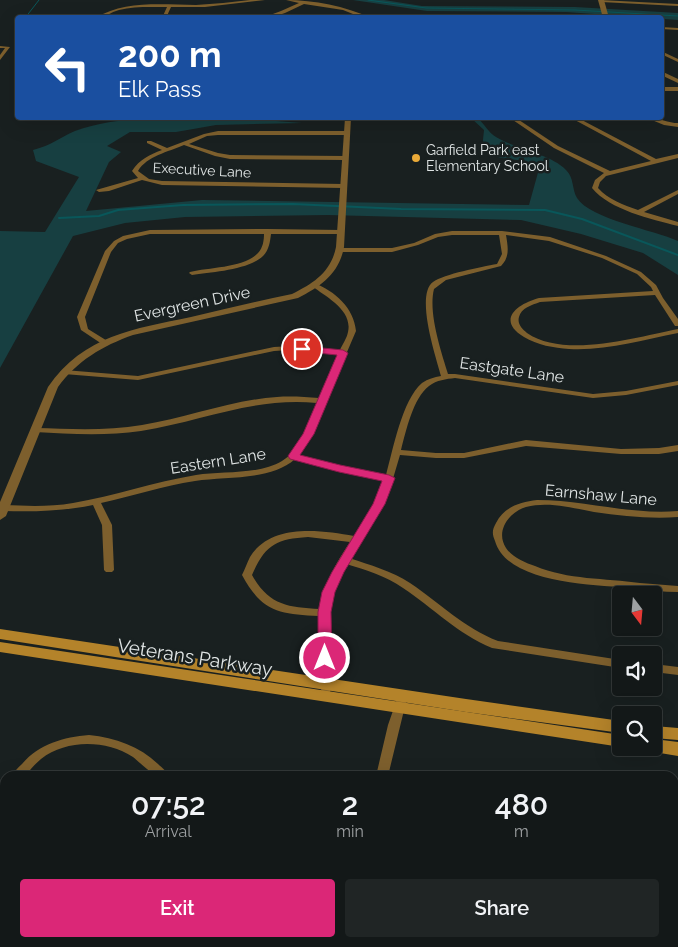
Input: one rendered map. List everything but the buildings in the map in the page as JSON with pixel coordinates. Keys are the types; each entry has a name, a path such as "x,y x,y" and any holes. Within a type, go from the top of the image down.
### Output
{"main road":[{"name":"Veterans Parkway","path":"0,634 70,642 326,690"},
{"name":"Veterans Parkway","path":"0,647 401,701 612,726"},
{"name":"Veterans Parkway","path":"401,701 612,739"},
{"path":"662,733 678,734"},
{"path":"662,747 678,749"}],"street":[{"path":"102,15 108,10 121,7 206,5 263,0"},
{"path":"288,0 338,7 359,14"},
{"path":"605,14 601,0 649,1 678,5"},
{"path":"274,15 304,2"},
{"path":"165,15 169,6"},
{"path":"355,15 359,14"},
{"path":"664,28 678,29"},
{"path":"0,47 8,47 0,59"},
{"path":"664,54 678,61"},
{"path":"664,74 678,81"},
{"path":"664,89 678,89"},
{"name":"Evergreen Drive","path":"2,512 53,387 78,358 105,342 143,329 284,300 314,285 332,271 340,250 348,120"},
{"path":"516,120 556,147 608,173"},
{"path":"579,120 655,161"},
{"path":"655,120 666,124 678,125"},
{"name":"Executive Lane","path":"343,186 155,182 136,174 136,168 149,158 167,150 218,133 347,133"},
{"path":"149,142 167,150"},
{"path":"185,144 217,155 230,157 345,158"},
{"path":"678,156 608,173 597,181 595,188 597,192 616,202 678,224"},
{"path":"99,190 109,189 143,178"},
{"path":"640,211 664,197 678,192"},
{"path":"105,342 85,330 81,316 106,255 111,247 120,239 133,234 159,231 341,232"},
{"path":"192,272 241,264 255,258 263,252 267,243 268,231"},
{"path":"340,250 392,250 416,244 437,235 452,233 502,233 550,238 604,257 639,273 651,282 678,324"},
{"path":"445,377 431,315 430,289 444,279 498,265 504,258 506,250 502,233"},
{"path":"314,285 340,302 348,311 351,317 352,331 305,440 294,456 339,469 389,478"},
{"path":"657,293 539,300 523,306 514,314 513,319 517,328 529,337 547,343 575,347 599,346 678,330"},
{"path":"64,372 138,378 274,349 291,348 343,353"},
{"name":"Eastgate Lane","path":"326,690 324,612 328,592 344,560 379,504 417,394 427,383 445,377 477,378 593,396 626,393 678,383"},
{"path":"35,430 80,432 129,430 270,399 293,398 322,401"},
{"path":"398,452 430,456 452,456 475,454 505,445 528,443 624,453 678,448"},
{"name":"Eastern Lane","path":"2,512 96,501 182,480 262,470 283,464 294,456"},
{"path":"96,501 107,525 109,570"},
{"name":"Earnshaw Lane","path":"678,514 650,515 567,505 529,504 521,505 509,514 499,525 497,532 498,540 506,554 523,566 534,570 582,579 678,589"},
{"path":"324,612 292,611 270,604 261,598 251,584 247,575 249,567 265,546 284,537 315,533 357,540"},
{"path":"344,560 372,569 404,583 462,628 484,641 496,645 612,663"},
{"path":"662,669 678,672"},
{"path":"383,771 401,701"},
{"path":"23,771 39,754 73,740 111,741 136,753 156,771"}],"shaded area":[{"path":"353,0 384,0 422,6 575,7 678,13 678,20 664,19 664,15 427,11"},
{"path":"126,120 265,120 302,123 216,125 176,132 130,132 107,146 121,152 109,162 86,211 202,200 529,205 539,169 524,162 496,157 482,150 484,130 473,120 480,120 496,137 559,164 569,173 577,198 595,212 678,241 678,275 643,253 581,234 521,220 328,215 185,217 125,223 73,236 0,368 0,231 45,232 79,177 36,161 33,150 83,128"}],"waterway":[{"path":"27,15 39,0"},
{"path":"368,0 426,8 575,10 661,15"},
{"path":"664,15 678,16"},
{"path":"59,218 99,216 118,210 183,205 293,204 401,209 545,210 582,219 678,255"}],"place":[{"name":"Garfield Park east Elementary School","path":"416,158"}],"route":[{"path":"302,349 343,353 308,434 294,456 339,469 389,478 379,504 328,592 324,612 325,658"}]}
